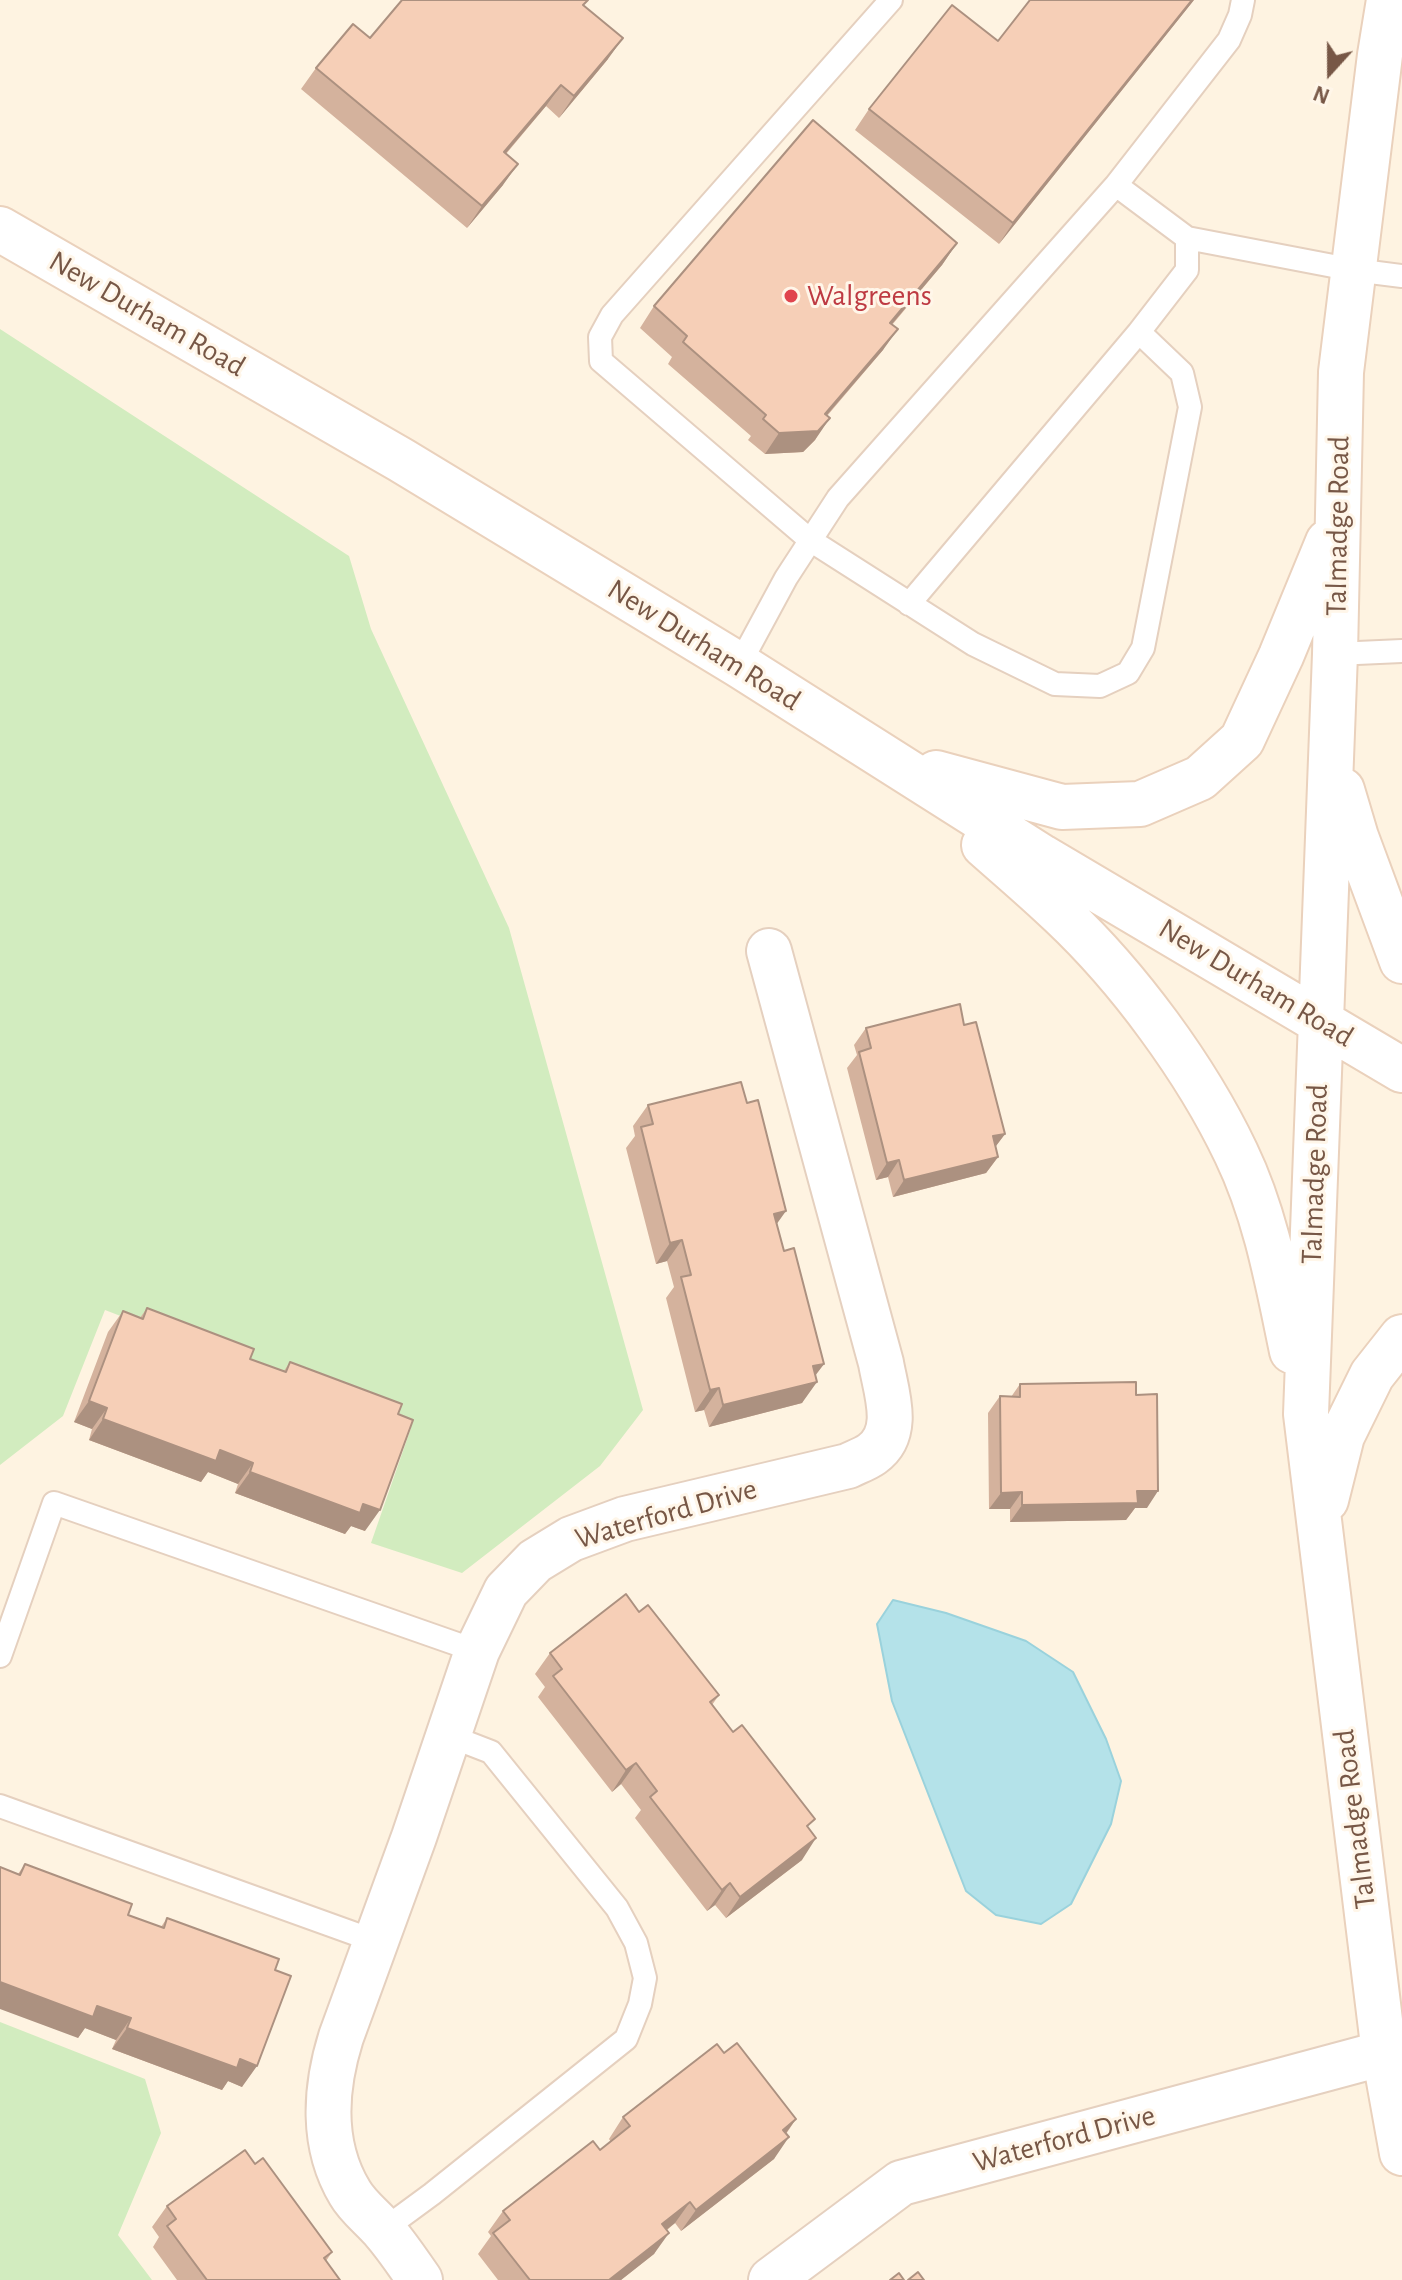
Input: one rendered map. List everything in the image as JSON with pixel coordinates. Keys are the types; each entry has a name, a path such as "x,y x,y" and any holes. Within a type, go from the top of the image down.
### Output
{"street":[{"name":"Talmadge Road","path":"1389,0 1341,372 1335,654 1306,1414 1384,2053 1402,2153"},
{"name":"New Durham Road","path":"0,229 401,460 739,665 1042,857 1402,1070"},
{"path":"883,756 969,783 1062,807 1140,804 1200,778 1242,740 1281,656 1338,517"},
{"path":"883,756 1063,915 1120,978 1186,1064 1237,1154 1268,1239 1306,1414"},
{"path":"1331,756 1356,837 1402,961"},
{"name":"Waterford Drive","path":"420,2280 383,2230 350,2194 334,2155 327,2102 334,2059 414,1837 447,1735 477,1651 506,1591 535,1561 571,1539 625,1519 848,1466 874,1453 887,1436 891,1417 881,1363 769,951"},
{"path":"1320,1526 1342,1436 1372,1375 1402,1337"},
{"name":"Waterford Drive","path":"771,2280 901,2183 1384,2053"}],"lane":[{"path":"891,0 612,315 600,337 601,361 810,540 973,644 1055,684 1100,686 1128,673 1143,648 1190,407 1182,373 1139,332"},
{"path":"739,665 786,578 838,498 1116,185 1229,40 1243,0"},
{"path":"1116,185 1187,238 1354,270 1402,276"},
{"path":"909,604 1139,332 1187,270 1187,238"},
{"path":"1335,654 1402,651"},
{"path":"0,1656 54,1503 477,1651"},
{"path":"383,2230 626,2039 640,2004 645,1978 636,1943 617,1908 491,1752 447,1735"},
{"path":"0,1806 375,1941"}],"green space":[{"path":"0,329 349,556 371,629 509,928 643,1410 600,1466 462,1573 371,1543 411,1428 105,1310 63,1416 0,1465"},
{"path":"0,2022 145,2079 161,2133 118,2235 152,2280 0,2280"}],"water":[{"path":"893,1600 946,1613 1026,1641 1073,1672 1106,1739 1121,1781 1111,1824 1071,1904 1041,1924 996,1915 966,1891 892,1701 877,1624"}],"building":[{"path":"402,0 588,0 583,5 623,38 574,96 561,85 504,152 518,164 482,206 316,68 353,24 370,38"},
{"path":"1030,0 1192,0 1013,223 869,109 952,5 998,41"},
{"name":"Walgreens","path":"813,120 957,243 890,323 898,329 825,414 830,418 818,431 779,433 763,419 766,415 683,342 687,336 654,306"},
{"path":"960,1004 964,1025 976,1022 1005,1134 993,1136 998,1157 904,1180 899,1160 887,1163 859,1052 871,1048 866,1028"},
{"path":"741,1082 747,1103 758,1100 786,1211 774,1214 784,1251 794,1248 824,1364 813,1366 817,1382 723,1405 719,1388 710,1390 681,1277 691,1275 682,1240 670,1243 641,1127 653,1124 648,1105"},
{"path":"147,1308 254,1349 250,1359 286,1372 290,1362 402,1404 398,1414 413,1420 380,1510 363,1504 360,1513 250,1472 253,1463 220,1450 216,1461 103,1419 107,1408 89,1401 123,1311 143,1319"},
{"path":"1136,1382 1136,1395 1157,1394 1158,1491 1137,1491 1138,1503 1022,1505 1022,1492 1001,1493 1000,1396 1020,1397 1020,1384"},
{"path":"626,1594 639,1612 648,1605 719,1695 710,1702 733,1732 742,1725 815,1819 807,1826 816,1838 740,1897 730,1883 722,1890 650,1797 657,1791 636,1763 626,1770 553,1676 562,1669 550,1653"},
{"path":"25,1864 132,1904 128,1915 164,1928 167,1918 279,1959 275,1970 291,1976 257,2066 240,2059 237,2068 127,2028 131,2018 97,2006 93,2017 0,1982 0,1867 20,1875"},
{"path":"737,2043 796,2119 783,2130 789,2137 696,2210 690,2202 662,2224 669,2233 609,2280 530,2280 493,2233 510,2220 503,2211 593,2141 600,2150 630,2126 623,2117 717,2044 724,2053"},
{"path":"245,2150 255,2164 263,2158 332,2252 324,2258 340,2280 207,2280 167,2226 176,2219 167,2206"},
{"path":"918,2272 924,2280 908,2280"},
{"path":"899,2273 904,2280 890,2280"}],"place":[{"name":"Walgreens","path":"791,296"}]}
